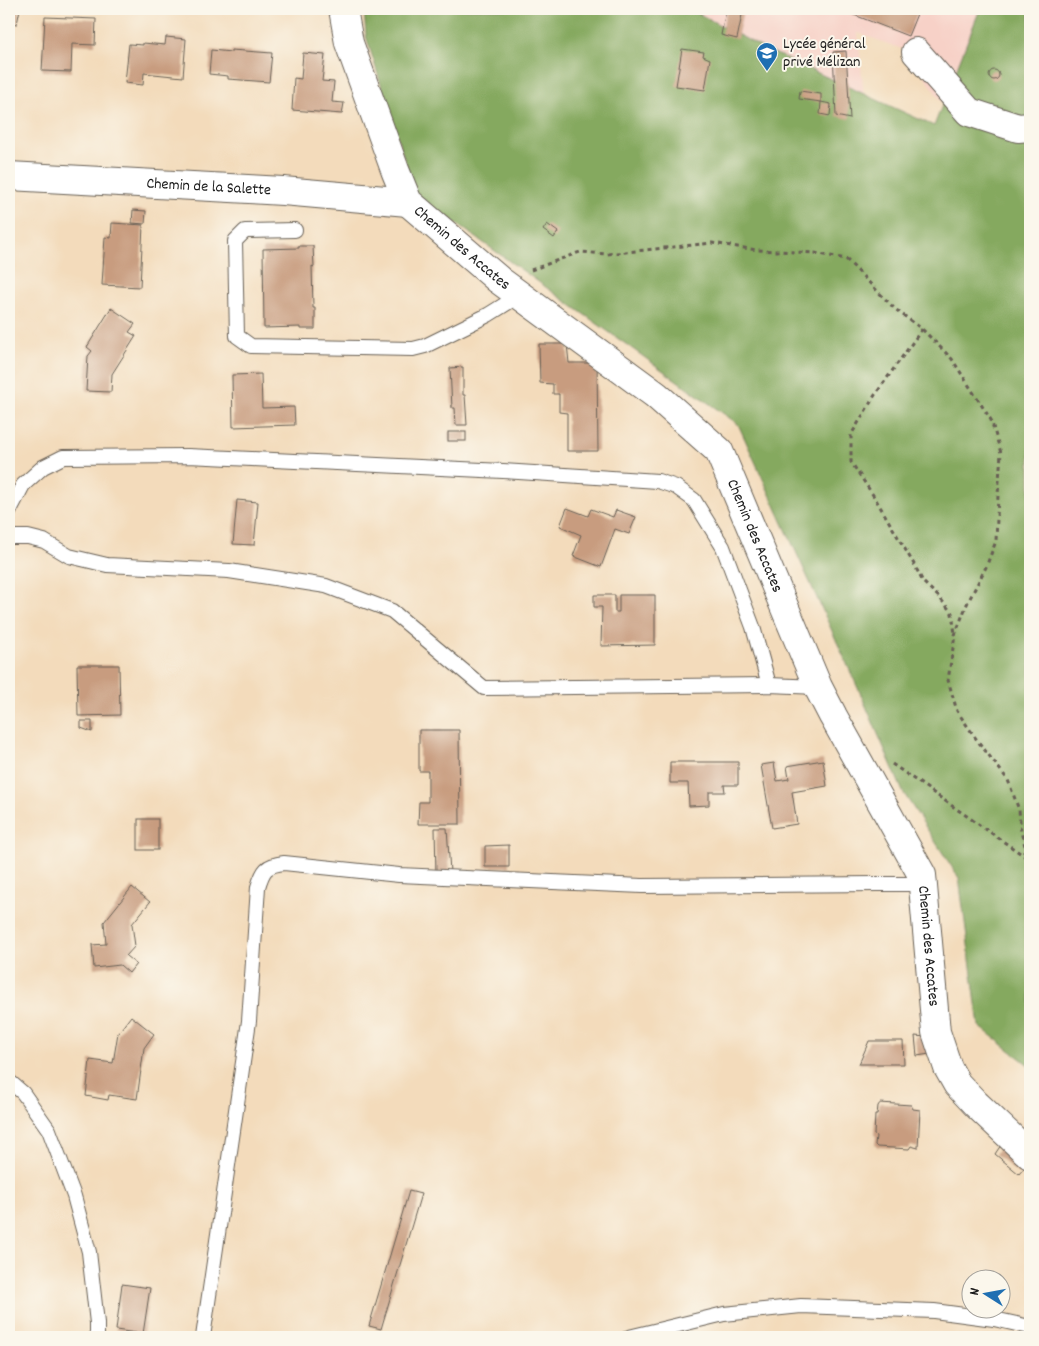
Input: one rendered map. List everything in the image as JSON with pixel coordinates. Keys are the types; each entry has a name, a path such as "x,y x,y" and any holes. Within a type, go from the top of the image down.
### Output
{"street":[{"name":"Chemin des Accates","path":"343,9 349,43 408,202 499,280 524,283 656,395 719,452 818,687 837,725 922,875 936,1032 948,1068 957,1084 1030,1155"},
{"path":"916,52 970,112 1018,128 1030,127"},
{"name":"Chemin de la Salette","path":"9,176 283,191 408,202"}],"lane":[{"path":"295,230 245,231 235,241 238,336 251,346 413,349 425,346 488,315 524,283"},
{"path":"9,512 23,485 42,467 63,457 188,456 503,471 658,481 676,487 694,500 723,547 753,627 769,685"},
{"path":"9,537 36,539 69,556 107,565 229,571 326,586 392,611 484,688 769,685 818,687"},
{"path":"203,1337 249,1021 258,887 262,873 272,864 284,863 399,876 642,886 923,884"},
{"path":"9,1082 23,1093 49,1130 74,1196 89,1252 97,1337"},
{"path":"629,1337 724,1314 801,1306 934,1311 1030,1327"}],"path":[{"path":"524,283 580,252 607,254 712,243 757,250 815,253 846,259 894,309 922,329 952,359 990,420 1002,452 996,542 986,567 967,604 955,635 948,680 957,711 1008,780 1019,810 1021,832 1026,849 1022,855"},
{"path":"922,329 875,395 850,435 851,462 912,559 923,582 952,613 955,635"}],"shaded area":[{"name":"Lycée général privé Mélizan","path":"683,9 1030,9 980,133 941,101 908,51 858,33 866,119"}],"green space":[{"path":"364,9 690,9 761,47 934,126 980,9 1030,9 1030,1066 979,1026 959,878 903,792 738,424 415,194 366,36"}],"building":[{"path":"9,9 20,9 17,24 9,23"},
{"path":"839,9 919,9 908,36"},
{"path":"743,10 737,39 721,35 726,11"},
{"path":"45,17 96,19 95,45 72,44 71,72 42,71"},
{"path":"166,37 186,39 183,77 144,73 143,85 125,83 129,44 165,45"},
{"path":"682,49 704,52 703,56 710,59 705,90 676,86"},
{"path":"211,50 272,53 269,82 228,79 228,76 209,74"},
{"path":"846,51 850,119 836,116 833,52"},
{"path":"303,53 325,55 322,81 334,82 332,102 344,103 342,114 292,110 294,78 301,79"},
{"path":"994,70 999,75 994,80 989,75"},
{"path":"800,91 821,94 821,102 799,99"},
{"path":"821,102 831,104 830,116 820,114"},
{"path":"133,210 146,211 145,224 132,223"},
{"path":"112,223 143,225 140,287 102,285 105,237 111,238"},
{"path":"547,224 558,232 554,238 543,230"},
{"path":"299,246 313,246 315,329 300,329 300,327 264,328 263,249 299,248"},
{"path":"111,308 135,324 129,332 136,336 112,374 111,392 86,391 88,356 92,351 87,347"},
{"path":"539,344 567,344 569,363 597,363 598,451 567,451 567,413 559,412 559,394 553,394 553,384 540,383"},
{"path":"463,367 463,395 465,395 467,425 456,425 455,408 452,408 450,368"},
{"path":"261,374 262,408 294,407 295,425 233,427 232,375"},
{"path":"448,432 466,432 466,441 448,441"},
{"path":"237,500 258,502 254,545 233,544"},
{"path":"567,508 588,516 591,509 613,517 616,510 636,517 629,534 615,529 601,567 573,556 581,535 560,526"},
{"path":"594,595 615,595 615,612 619,612 619,595 655,595 655,645 601,646 602,607 594,607"},
{"path":"77,665 119,665 120,715 78,716"},
{"path":"81,721 92,721 92,732 81,728"},
{"path":"419,730 459,730 460,824 418,824 419,802 428,802 428,771 419,771"},
{"path":"823,760 827,786 792,792 797,824 772,828 761,765 774,763 777,781 789,779 787,766"},
{"path":"670,762 738,762 738,785 724,785 725,792 709,792 709,805 689,806 688,783 670,783"},
{"path":"138,819 158,819 158,850 138,850"},
{"path":"435,828 447,828 450,872 436,873"},
{"path":"509,845 509,867 485,867 485,846"},
{"path":"132,887 150,902 132,924 135,946 126,956 136,964 129,973 120,965 94,968 92,945 106,944 104,922"},
{"path":"131,1016 154,1034 144,1048 137,1099 109,1095 108,1100 86,1096 90,1060 113,1063 118,1033"},
{"path":"915,1036 926,1037 930,1054 917,1056"},
{"path":"869,1041 903,1041 904,1064 859,1064"},
{"path":"880,1103 911,1105 913,1109 920,1110 918,1148 911,1146 909,1149 877,1147 875,1145 875,1115 877,1115"},
{"path":"1001,1145 1026,1166 1019,1174 995,1154"},
{"path":"409,1191 421,1194 381,1329 369,1326"},
{"path":"122,1284 150,1288 143,1334 116,1330"}],"place":[{"name":"Lycée général privé Mélizan","path":"767,72"}]}
